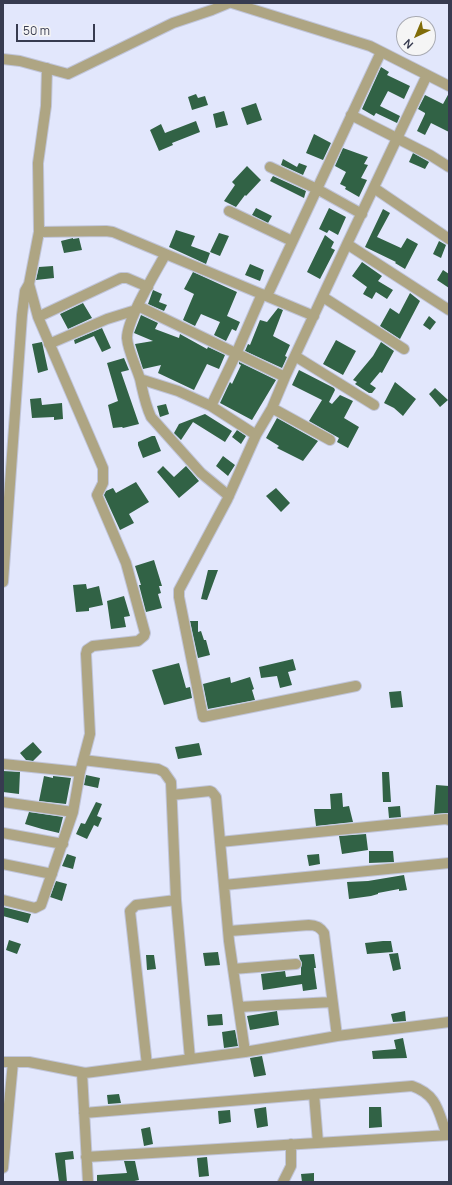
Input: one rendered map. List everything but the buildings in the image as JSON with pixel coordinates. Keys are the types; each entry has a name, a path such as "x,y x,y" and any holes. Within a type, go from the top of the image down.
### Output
{"street":[{"path":"3,59 20,61 68,74 173,23 229,3"},
{"path":"232,3 370,46 449,86"},
{"path":"211,406 317,189 381,52"},
{"path":"3,582 22,315 25,291 29,284 39,232 38,163 46,106 46,68"},
{"path":"356,686 203,717 179,594 229,496 256,434 272,408 347,244 428,75"},
{"path":"351,115 398,138 449,167"},
{"path":"270,167 317,189 362,214"},
{"path":"374,188 449,239"},
{"path":"229,211 292,241"},
{"path":"39,232 110,232 314,316"},
{"path":"347,244 449,310"},
{"path":"165,255 137,308 128,330 127,338 130,351 140,379 146,407 151,417 200,473 229,496"},
{"path":"38,317 121,278 127,278 148,287"},
{"path":"3,900 35,908 41,906 63,844 73,812 80,772 90,734 87,650 93,646 138,641 142,639 145,633 126,563 97,495 103,483 103,468 38,317 29,284"},
{"path":"323,296 404,349"},
{"path":"49,344 137,308 285,377"},
{"path":"295,356 374,405"},
{"path":"140,379 178,391 211,406 256,434"},
{"path":"272,408 330,440"},
{"path":"83,760 158,769 164,772 168,777 172,787 176,900 190,1059"},
{"path":"3,764 80,772"},
{"path":"172,795 210,791 216,797 228,931 245,1052"},
{"path":"3,802 73,812"},
{"path":"220,842 446,818 449,820"},
{"path":"3,833 63,844"},
{"path":"224,885 449,863"},
{"path":"3,864 52,874"},
{"path":"146,1065 130,911 136,905 176,900"},
{"path":"228,931 309,925 319,927 324,933 337,1036"},
{"path":"233,969 296,964"},
{"path":"239,1007 332,1002"},
{"path":"3,1168 8,1062 29,1062 82,1073 245,1052 337,1036 449,1022"},
{"path":"82,1073 88,1182"},
{"path":"84,1113 412,1086 426,1092 435,1101 448,1135 86,1157"},
{"path":"314,1094 318,1143"},
{"path":"283,1182 291,1166 291,1144"}]}
